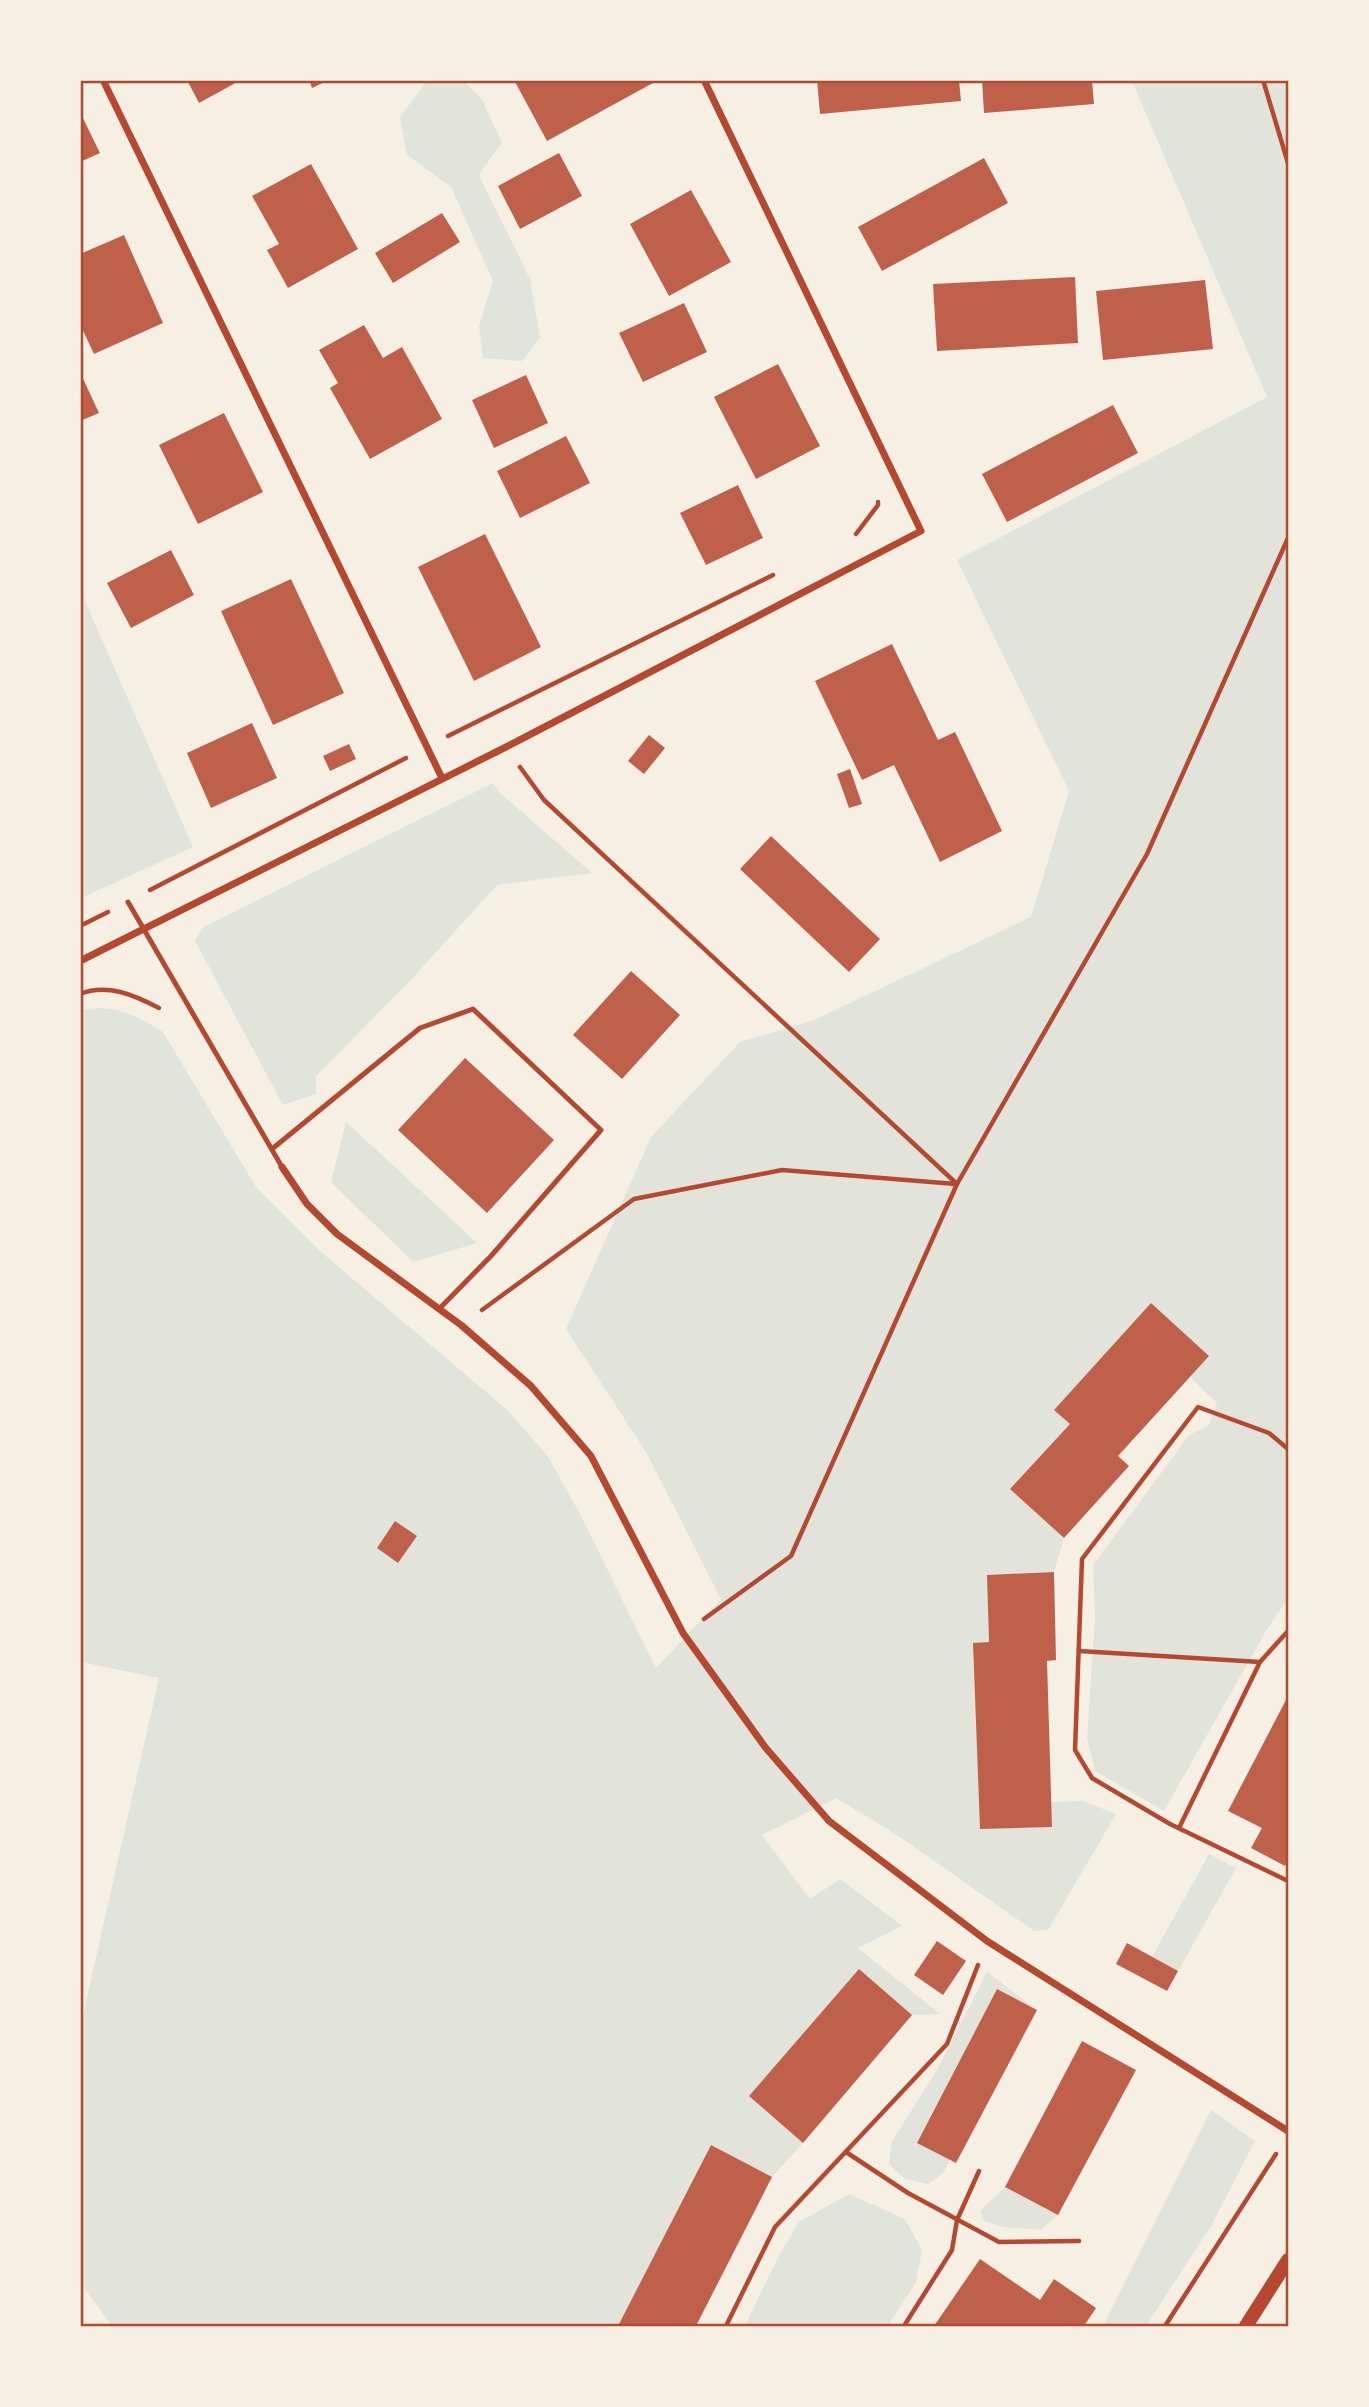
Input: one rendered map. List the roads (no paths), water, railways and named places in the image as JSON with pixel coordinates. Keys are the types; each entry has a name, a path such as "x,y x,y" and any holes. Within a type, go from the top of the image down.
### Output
{"main road":[{"path":"1246,2326 1289,2260"}],"street":[{"path":"103,80 442,778"},
{"path":"80,961 506,747 921,531 704,80"},
{"path":"282,1167 307,1204 337,1234 461,1325 531,1386 591,1456 683,1633 765,1748 829,1821 987,1941 1289,2131"}],"lane":[{"path":"128,902 282,1167"},
{"path":"272,1149 420,1028 473,1009 601,1129 491,1256 439,1309"}]}
